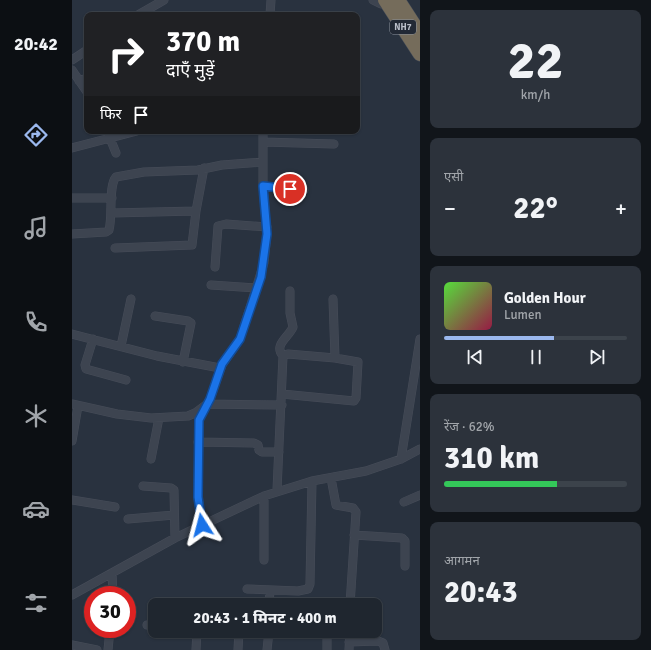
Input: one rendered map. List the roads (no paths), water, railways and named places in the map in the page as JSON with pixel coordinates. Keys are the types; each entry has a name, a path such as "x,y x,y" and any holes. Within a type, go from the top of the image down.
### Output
{"highway":[{"name":"NH7","path":"391,1 420,34"},
{"name":"NH7","path":"391,1 420,54"}],"street":[{"path":"143,12 164,0"},
{"path":"270,12 272,0"},
{"path":"373,0 381,4 391,1"},
{"path":"72,60 84,52"},
{"path":"72,70 83,79"},
{"path":"72,148 108,134 116,153"},
{"path":"202,525 198,497 199,420 207,404 220,368 240,339 263,269 267,227 263,186 263,134"},
{"path":"263,142 334,144"},
{"path":"72,234 108,231 112,213 113,180 120,175 263,162"},
{"path":"115,248 190,246 194,243 196,211 204,168"},
{"path":"263,186 304,190"},
{"path":"72,198 112,198"},
{"path":"112,213 196,211"},
{"path":"215,267 218,226 226,224 267,227"},
{"path":"211,285 256,288"},
{"path":"278,490 283,356 280,352 281,344 293,327 290,313 290,291"},
{"path":"121,346 131,299"},
{"path":"333,299 335,358"},
{"path":"155,316 188,320 191,323 183,362"},
{"path":"72,334 183,362 220,368"},
{"path":"93,339 85,365 86,369 126,380"},
{"path":"401,459 420,339"},
{"path":"282,394 350,401 355,400 358,362 335,358 288,354 283,356"},
{"path":"72,441 75,405 117,414 159,418 191,415 207,404 282,405"},
{"path":"151,459 159,418"},
{"path":"198,442 254,443 258,445 260,451 279,452"},
{"path":"72,595 175,538 278,490 312,481 366,471 401,459 420,449"},
{"path":"331,478 336,505 351,507 356,511 350,598"},
{"path":"247,589 305,591 310,586 312,481"},
{"path":"143,486 173,489 175,538"},
{"path":"404,502 420,494"},
{"path":"264,496 264,560"},
{"path":"72,500 115,507"},
{"path":"128,519 174,515"},
{"path":"354,535 402,538 405,541 405,566"},
{"path":"112,573 113,586"},
{"path":"269,598 270,590"},
{"path":"108,650 109,638"},
{"path":"196,650 197,638"},
{"path":"238,638 238,650"},
{"path":"267,650 268,638"},
{"path":"327,638 327,650"},
{"path":"349,646 378,641 383,643 385,650"},
{"path":"72,645 97,650"}]}
